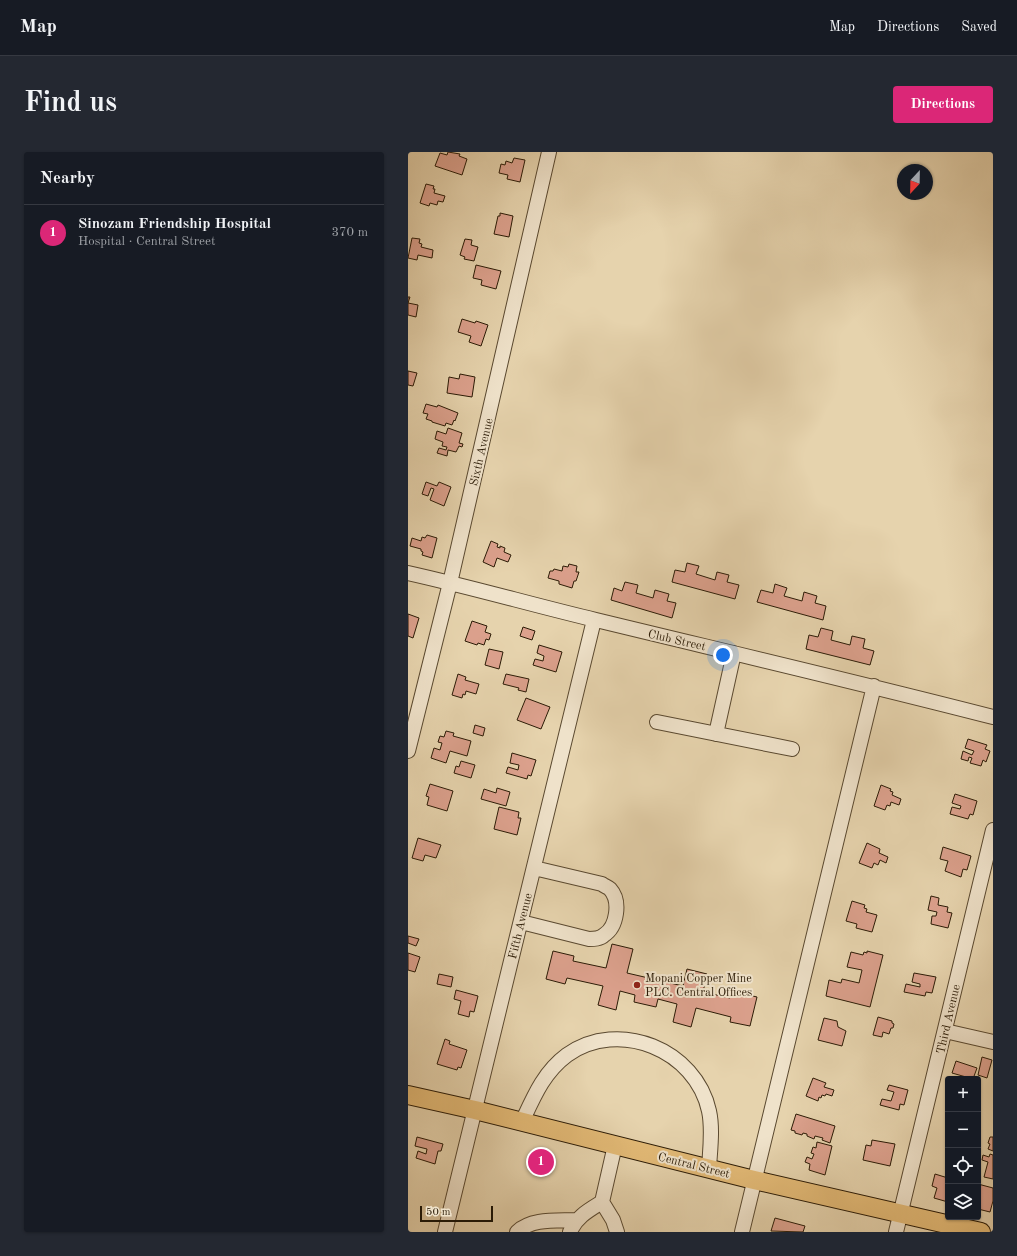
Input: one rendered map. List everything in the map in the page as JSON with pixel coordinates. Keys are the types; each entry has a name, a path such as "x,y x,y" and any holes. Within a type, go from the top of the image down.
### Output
{"main road":[{"name":"Central Street","path":"408,1095 475,1110 754,1180 981,1232"}],"street":[{"name":"Sixth Avenue","path":"408,751 450,582 549,152"},
{"name":"Club Street","path":"408,573 450,582 594,620 874,686 993,717"},
{"name":"Fifth Avenue","path":"445,1232 594,620"},
{"path":"716,734 734,653"},
{"path":"742,1232 874,686"},
{"path":"656,722 792,749"},
{"name":"Third Avenue","path":"896,1232 993,830"},
{"path":"521,922 589,939 604,936 610,930 616,915 615,897 610,889 602,884 534,868"},
{"path":"945,1030 993,1042"},
{"path":"522,1122 545,1076 568,1055 582,1046 602,1040 622,1039 643,1042 679,1061 695,1079 705,1097 709,1111 711,1129 709,1168"},
{"path":"615,1145 602,1202 613,1220 617,1232"},
{"path":"517,1232 531,1224 573,1226 584,1213 602,1202"}],"building":[{"path":"448,152 460,154 459,156 467,159 462,175 435,166 440,153 447,155"},
{"path":"514,158 525,160 520,182 507,179 508,175 499,173 501,164 505,165 506,161 512,163"},
{"path":"426,184 434,186 434,193 445,196 443,202 438,201 437,205 430,203 429,206 420,203"},
{"path":"500,213 513,216 509,237 494,234"},
{"path":"412,238 420,239 419,243 422,244 421,247 433,250 432,258 418,255 417,260 408,258"},
{"path":"465,239 472,240 471,245 478,247 474,261 464,259 465,257 460,255"},
{"path":"476,265 501,271 496,289 481,285 482,280 473,278"},
{"path":"408,303 418,305 416,317 408,315"},
{"path":"462,319 488,325 481,346 469,342 471,336 458,332"},
{"path":"408,371 417,373 413,386 408,385"},
{"path":"460,374 475,377 472,397 447,393 449,377 459,379"},
{"path":"426,404 437,407 438,405 458,413 455,421 454,420 452,425 446,423 445,426 426,419 428,414 423,413"},
{"path":"448,428 462,433 459,443 463,444 462,447 459,446 456,452 448,450 447,456 437,453 439,448 446,450 447,447 442,446 443,442 435,439 437,431 446,434"},
{"path":"426,482 437,486 439,482 451,487 444,506 430,500 434,489 431,488 428,496 422,494"},
{"path":"427,535 437,538 432,558 422,555 423,552 421,549 410,546 412,538 421,541 422,537 425,538"},
{"path":"491,541 498,544 497,547 500,548 500,546 505,548 504,552 511,555 508,562 497,558 494,567 483,562"},
{"path":"687,563 699,566 696,574 715,580 717,572 729,575 727,582 739,585 735,599 672,582 675,570 685,572"},
{"path":"569,564 577,566 576,572 579,572 572,588 559,584 559,581 548,578 550,571 553,571 554,569 562,571 563,566 568,567"},
{"path":"625,582 638,585 636,593 653,598 655,590 669,594 667,601 676,603 672,618 611,600 614,588 622,591"},
{"path":"775,584 787,588 784,596 802,601 804,592 817,596 815,603 826,606 823,620 757,602 761,590 773,593"},
{"path":"408,614 419,618 413,638 408,636"},
{"path":"472,621 487,626 485,632 491,634 489,640 486,639 484,645 478,643 477,645 465,641"},
{"path":"523,627 535,631 532,640 520,636"},
{"path":"821,628 833,631 831,640 850,645 852,636 865,639 863,648 874,651 870,665 806,649 809,635 818,637"},
{"path":"539,645 562,652 556,672 533,665 535,659 543,661 544,656 537,653"},
{"path":"489,649 503,652 499,669 485,665"},
{"path":"458,674 466,677 465,680 479,684 476,694 466,691 462,698 452,695"},
{"path":"506,674 529,679 526,692 518,690 519,688 503,684"},
{"path":"526,698 550,707 541,729 517,720"},
{"path":"475,725 485,728 483,736 473,733"},
{"path":"446,731 454,733 453,736 471,741 467,756 450,751 446,763 431,758 434,748 440,750 442,743 438,742 440,736 444,737"},
{"path":"968,739 987,745 985,749 990,751 986,762 983,760 981,766 970,763 972,758 969,757 968,761 961,759 963,751 972,755 974,751 965,748"},
{"path":"512,753 536,760 531,776 528,775 527,779 506,773 508,767 518,770 519,765 510,763"},
{"path":"461,761 475,765 471,778 454,773 456,766 459,767"},
{"path":"430,784 453,791 447,811 427,805 429,797 426,796"},
{"path":"881,785 891,789 890,791 893,792 892,795 901,799 899,805 891,802 890,806 887,805 885,810 874,806"},
{"path":"497,788 510,792 506,806 481,799 484,789 496,793"},
{"path":"955,794 977,801 973,815 970,814 968,819 950,814 952,807 960,809 961,806 952,803"},
{"path":"499,807 519,812 518,818 521,818 517,835 494,829"},
{"path":"418,838 441,845 436,858 425,855 423,861 412,858"},
{"path":"867,843 880,849 879,853 888,857 886,863 880,860 878,865 874,863 872,868 859,863"},
{"path":"943,847 971,856 967,870 963,869 961,877 945,871 948,861 940,859"},
{"path":"931,896 939,898 938,905 948,907 947,912 952,913 948,928 931,924 932,916 936,916 937,912 928,910"},
{"path":"852,901 865,905 864,908 867,909 866,912 877,915 872,932 856,928 857,924 846,921"},
{"path":"408,936 419,939 416,946 408,943"},
{"name":"Mopani Copper Mine PLC. Central Offices","path":"612,944 633,949 627,973 683,986 687,969 707,974 703,992 730,998 732,991 757,997 750,1026 730,1022 731,1017 696,1008 691,1027 673,1022 677,1004 658,999 656,1007 634,1002 635,995 620,991 616,1010 598,1005 603,986 567,978 565,984 546,979 553,951 574,956 573,961 606,968"},
{"path":"867,951 883,955 870,1007 826,996 829,980 841,983 842,979 859,983 862,970 847,967 851,952 863,955 864,952 867,953"},
{"path":"408,953 420,957 415,972 408,970"},
{"path":"914,973 936,977 932,993 926,992 925,996 904,992 906,984 920,987 920,984 912,982"},
{"path":"439,974 453,977 451,987 437,984"},
{"path":"456,990 478,996 474,1012 470,1011 469,1017 458,1014 461,1001 454,999"},
{"path":"878,1017 892,1021 894,1024 889,1034 883,1032 882,1037 873,1035"},
{"path":"824,1018 837,1021 838,1027 846,1031 842,1046 818,1040"},
{"path":"445,1039 450,1041 449,1044 467,1050 461,1068 458,1067 457,1070 437,1064"},
{"path":"982,1057 992,1060 987,1078 978,1075"},
{"path":"956,1061 977,1068 974,1076 962,1076 952,1073"},
{"path":"813,1078 826,1083 824,1087 834,1090 832,1096 826,1094 825,1096 822,1095 821,1098 819,1097 818,1101 806,1096"},
{"path":"889,1085 908,1090 904,1105 900,1104 899,1110 880,1105 882,1099 891,1101 894,1092 887,1090"},
{"path":"796,1114 835,1126 830,1143 822,1140 823,1138 815,1136 814,1139 807,1136 807,1134 803,1133 802,1135 791,1130"},
{"path":"417,1137 443,1144 441,1151 438,1151 435,1164 416,1158 418,1151 426,1154 427,1149 415,1146"},
{"path":"990,1137 993,1137 993,1151 988,1149"},
{"path":"872,1140 895,1144 890,1166 863,1160 866,1145 871,1146"},
{"path":"817,1142 832,1146 825,1175 809,1170 810,1164 805,1162 807,1157 812,1159 814,1154 811,1153 813,1147 816,1148"},
{"path":"990,1154 993,1155 993,1179 984,1177 988,1162 982,1160 983,1155 989,1157"},
{"path":"935,1174 945,1177 945,1201 934,1198 937,1188 932,1186"},
{"path":"981,1185 993,1188 993,1201 990,1212 981,1210"},
{"path":"775,1218 805,1226 803,1232 771,1231"}],"place":[{"name":"Mopani Copper Mine PLC. Central Offices","path":"637,985"},
{"name":"Sinozam Friendship Hospital","path":"541,1162"}]}
